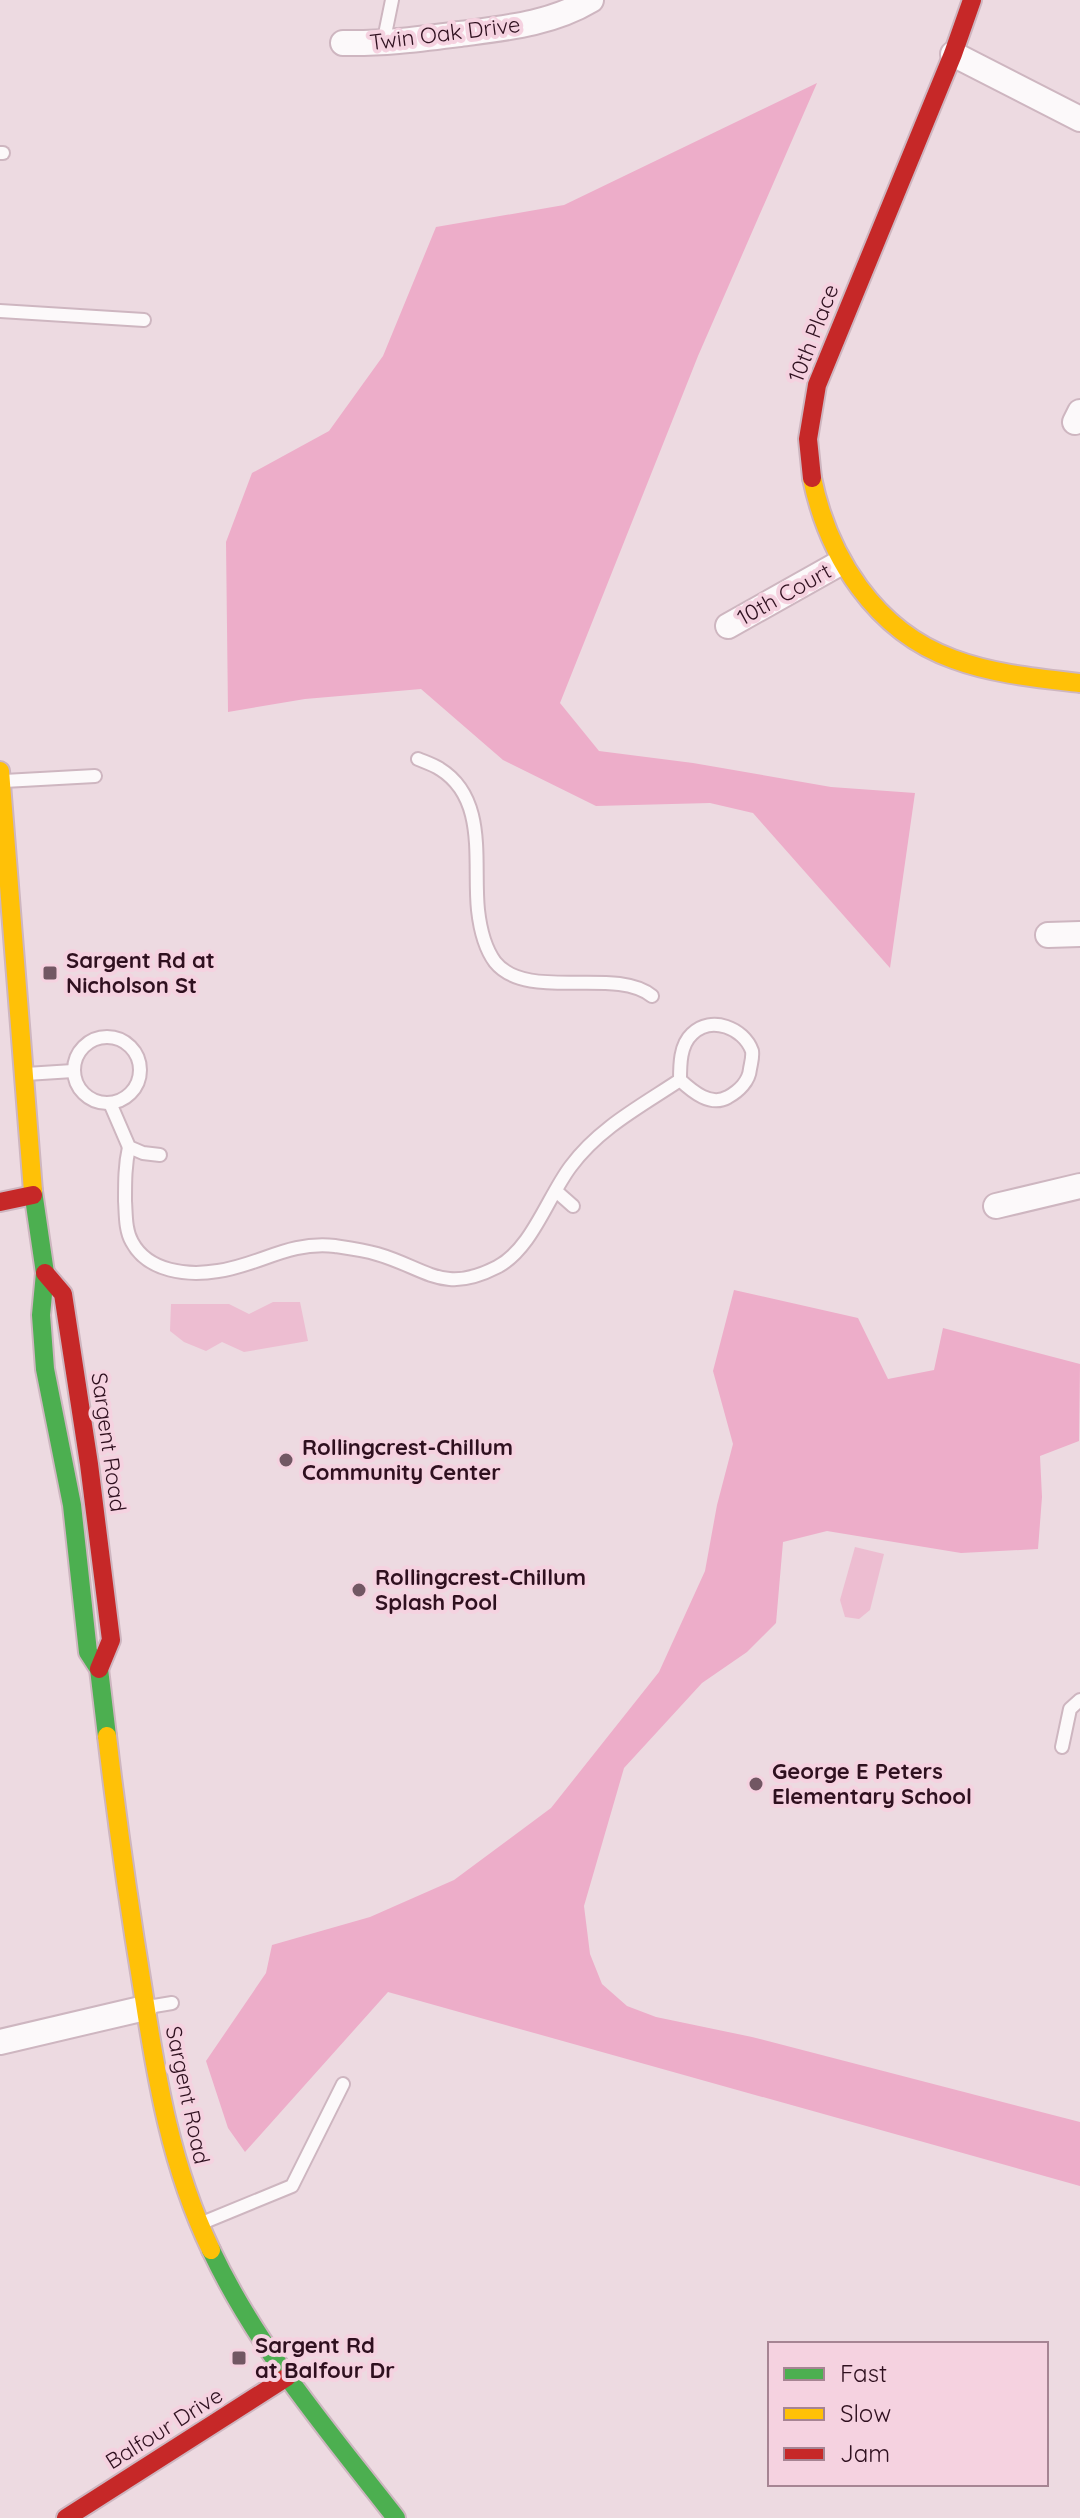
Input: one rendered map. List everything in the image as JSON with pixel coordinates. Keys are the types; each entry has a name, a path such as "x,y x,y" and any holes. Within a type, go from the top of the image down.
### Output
{"main road":[{"name":"10th Place","path":"972,0 953,54 822,371 813,400 808,441 815,494 840,563 872,603 922,646 974,666 1080,683"},
{"name":"Sargent Road","path":"0,771 7,957 23,1074 33,1195 45,1273 41,1315 45,1369 72,1505 88,1652 99,1669 123,1871 169,2137 199,2225 230,2288 287,2377 396,2518"},
{"path":"0,1202 33,1195"},
{"name":"Sargent Road","path":"45,1273 63,1294 89,1464 111,1640 99,1669"},
{"name":"Balfour Drive","path":"66,2518 287,2377"}],"street":[{"name":"Twin Oak Drive","path":"341,44 383,44 546,20 591,0"},
{"path":"953,54 1080,119"},
{"name":"10th Court","path":"728,626 840,563"},
{"path":"1048,935 1080,934"},
{"path":"996,1206 1080,1186"},
{"path":"0,2042 145,2008"}],"lane":[{"path":"383,44 392,0"},
{"path":"0,311 144,320"},
{"path":"418,759 440,769 455,781 470,805 474,820 480,929 496,964 510,974 540,981 641,987 652,996"},
{"path":"1,781 95,776"},
{"path":"718,1025 730,1027 744,1036 753,1054 750,1075 737,1092 721,1101 707,1099 680,1080 681,1058 691,1034 703,1027 718,1025"},
{"path":"107,1037 128,1044 139,1063 140,1074 130,1094 110,1103 89,1098 75,1082 73,1071 80,1051 87,1043 107,1037"},
{"path":"23,1074 73,1071"},
{"path":"129,1147 124,1170 126,1226 131,1242 144,1257 163,1268 195,1273 221,1271 284,1249 309,1245 378,1254 447,1280 473,1278 501,1265 524,1243 571,1166 601,1132 680,1080"},
{"path":"110,1103 129,1147 160,1155"},
{"path":"556,1191 573,1206"},
{"path":"1062,1747 1070,1709 1080,1700"},
{"path":"145,2008 172,2003"},
{"path":"199,2225 292,2186 343,2084"}],"shaded area":[{"path":"817,83 698,356 560,703 599,751 693,763 831,787 915,793 890,968 753,813 710,803 596,806 503,760 421,689 305,699 228,712 226,542 252,473 329,431 383,356 436,227 564,205"},
{"path":"734,1290 858,1318 888,1379 934,1370 943,1328 1080,1364 1079,1441 1040,1456 1042,1497 1038,1549 961,1553 827,1531 783,1542 776,1623 747,1652 702,1683 624,1768 584,1906 590,1954 602,1984 627,2006 656,2017 752,2037 1080,2122 1080,2186 388,1992 245,2152 228,2128 206,2061 266,1973 272,1945 370,1917 454,1880 551,1808 659,1672 705,1571 717,1505 733,1444 713,1371"},
{"path":"273,1302 300,1302 308,1341 244,1352 222,1342 206,1351 184,1342 170,1331 171,1304 229,1304 249,1314"},
{"path":"855,1547 884,1554 870,1610 859,1619 845,1617 840,1600"}],"traffic: fast":[{"path":"33,1191 45,1273 41,1315 45,1369 72,1505 88,1652 99,1669 107,1736"},
{"path":"211,2250 229,2286 272,2355 396,2518"}],"traffic: slow":[{"path":"812,478 819,507 843,562 878,610 900,630 925,646 968,664 1015,675 1080,683"},
{"path":"0,771 33,1191"},
{"path":"107,1736 128,1895 160,2091 185,2187 211,2250"}],"traffic: jam":[{"path":"812,478 808,439 817,385 953,54 972,0"},
{"path":"0,1202 33,1195"},
{"path":"45,1273 63,1294 89,1464 111,1640 99,1669"},
{"path":"66,2518 287,2377"}],"place":[{"name":"Sargent Rd at Nicholson St","path":"50,973"},
{"name":"Rollingcrest-Chillum Community Center","path":"286,1460"},
{"name":"Rollingcrest-Chillum Splash Pool","path":"359,1590"},
{"name":"George E Peters Elementary School","path":"756,1784"},
{"name":"Sargent Rd at Balfour Dr","path":"239,2358"}]}
